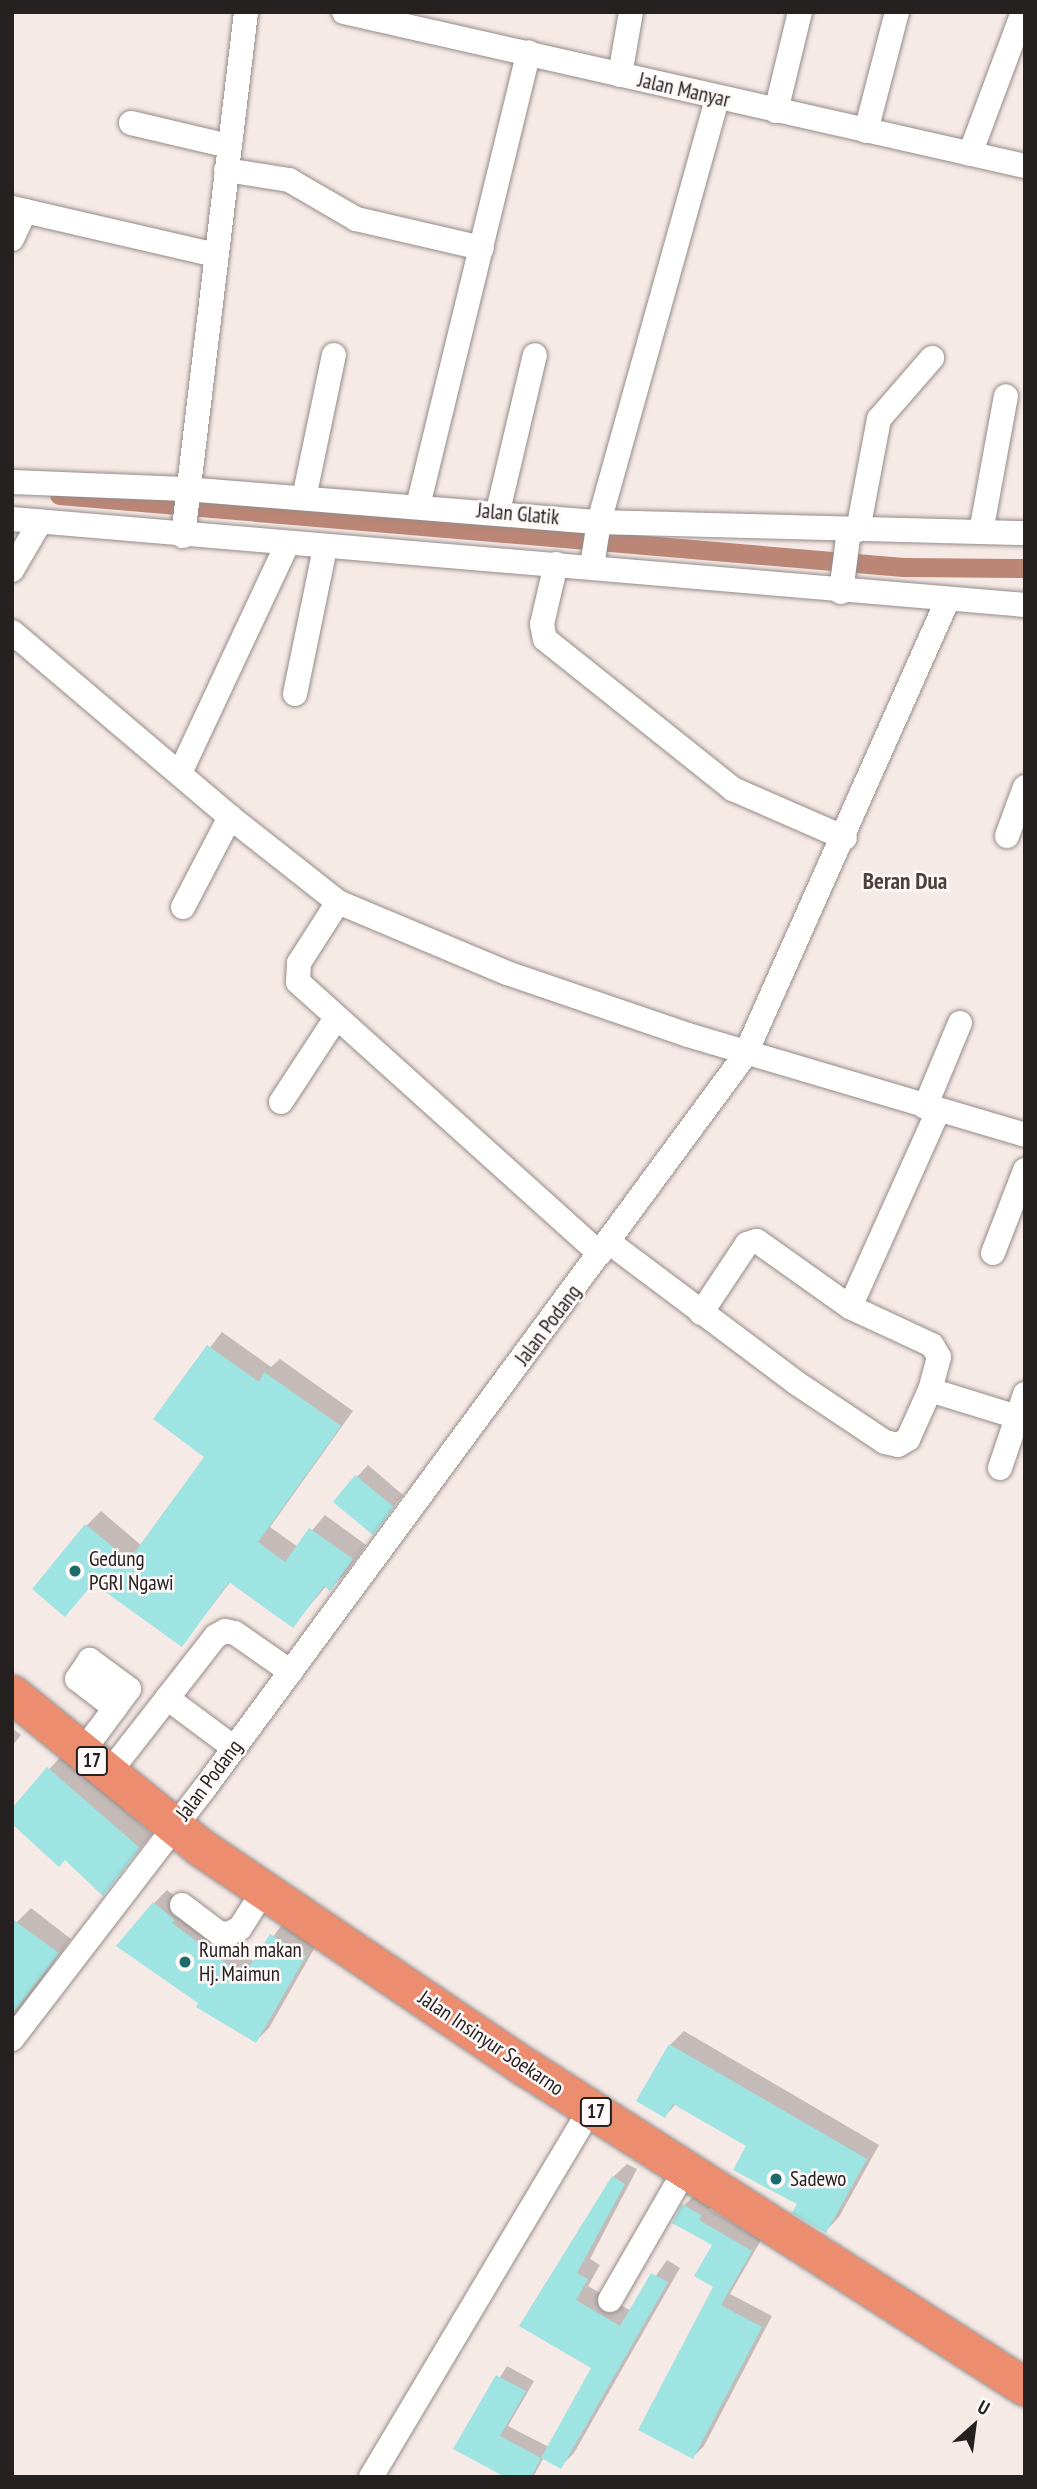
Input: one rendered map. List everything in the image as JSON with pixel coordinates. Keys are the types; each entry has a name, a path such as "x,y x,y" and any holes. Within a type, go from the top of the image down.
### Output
{"highway":[{"name":"Jalan Insinyur Soekarno","path":"12,1694 174,1827 264,1890 590,2109 1025,2387"}],"street":[{"path":"184,511 246,12"},
{"name":"Jalan Manyar","path":"344,12 1025,166"},
{"path":"620,75 631,12"},
{"path":"776,111 800,12"},
{"path":"866,131 897,12"},
{"path":"970,154 1023,12"},
{"path":"418,506 482,248 497,170 529,52"},
{"path":"596,543 718,97"},
{"path":"131,123 289,180 356,219 482,248"},
{"path":"12,239 19,209 215,255"},
{"path":"304,498 334,355"},
{"path":"498,512 535,355"},
{"path":"847,554 879,419 932,358"},
{"path":"981,533 1006,396"},
{"name":"Jalan Glatik","path":"14,493 184,511 304,498 418,506 498,512 596,543 847,554 981,533 1025,534"},
{"path":"12,519 40,522 184,511 287,545 556,564 596,543 847,554 948,600 1025,605"},
{"path":"12,570 40,522"},
{"path":"180,773 287,545"},
{"path":"295,694 325,548"},
{"path":"556,564 542,624 545,639 733,789 845,838"},
{"name":"Jalan Podang","path":"12,2039 234,1748 605,1249 745,1055 845,838 948,600"},
{"path":"12,632 230,817 338,902 507,973 745,1055 1025,1135"},
{"path":"1007,836 1025,786"},
{"path":"183,907 230,817"},
{"path":"338,902 296,968 299,982 336,1018 605,1249 885,1442 898,1444 908,1439 930,1390 939,1357 932,1345 850,1307 757,1241 747,1244 701,1313"},
{"path":"282,1102 336,1018"},
{"path":"850,1307 931,1109 960,1023"},
{"path":"993,1253 1025,1170"},
{"path":"930,1390 1021,1406 1000,1468"},
{"path":"95,1763 167,1698 216,1636 225,1631 290,1672"},
{"path":"167,1698 234,1748"},
{"path":"95,1763 115,1708"},
{"path":"182,1905 219,1933 228,1934 240,1928 264,1890"},
{"path":"371,2477 590,2109"},
{"path":"610,2300 685,2170"}],"building":[{"path":"207,1345 259,1382 264,1372 341,1426 258,1542 285,1562 309,1528 353,1559 330,1591 324,1586 293,1628 229,1582 182,1647 93,1583 65,1617 32,1589 85,1524 129,1560 204,1457 153,1419"},
{"path":"355,1475 394,1507 373,1535 333,1502"},
{"path":"47,1767 140,1848 103,1896 65,1860 59,1867 12,1824 12,1808"},
{"path":"153,1902 175,1920 172,1923 243,1976 270,1934 306,1956 256,2043 196,2007 198,2003 116,1946"},
{"path":"12,1919 59,1953 12,2014"},
{"path":"669,2044 867,2159 826,2233 792,2213 797,2204 733,2170 746,2146 673,2104 665,2118 636,2101"},
{"path":"612,2176 625,2184 577,2273 588,2279 576,2300 620,2326 651,2273 668,2282 561,2469 541,2458 591,2368 519,2326"},
{"path":"682,2204 702,2216 699,2220 752,2251 721,2305 762,2327 693,2459 638,2430 713,2287 694,2276 712,2245 672,2223"},
{"path":"496,2375 526,2391 500,2436 541,2458 531,2477 505,2477 453,2449"}],"waterway":[{"path":"59,495 903,567 1025,568"}],"place":[{"name":"Gedung PGRI Ngawi","path":"75,1571"},
{"name":"Rumah makan Hj. Maimun","path":"185,1962"},
{"name":"Sadewo","path":"776,2179"}],"district":[{"name":"Beran Dua","path":"905,881"}]}
